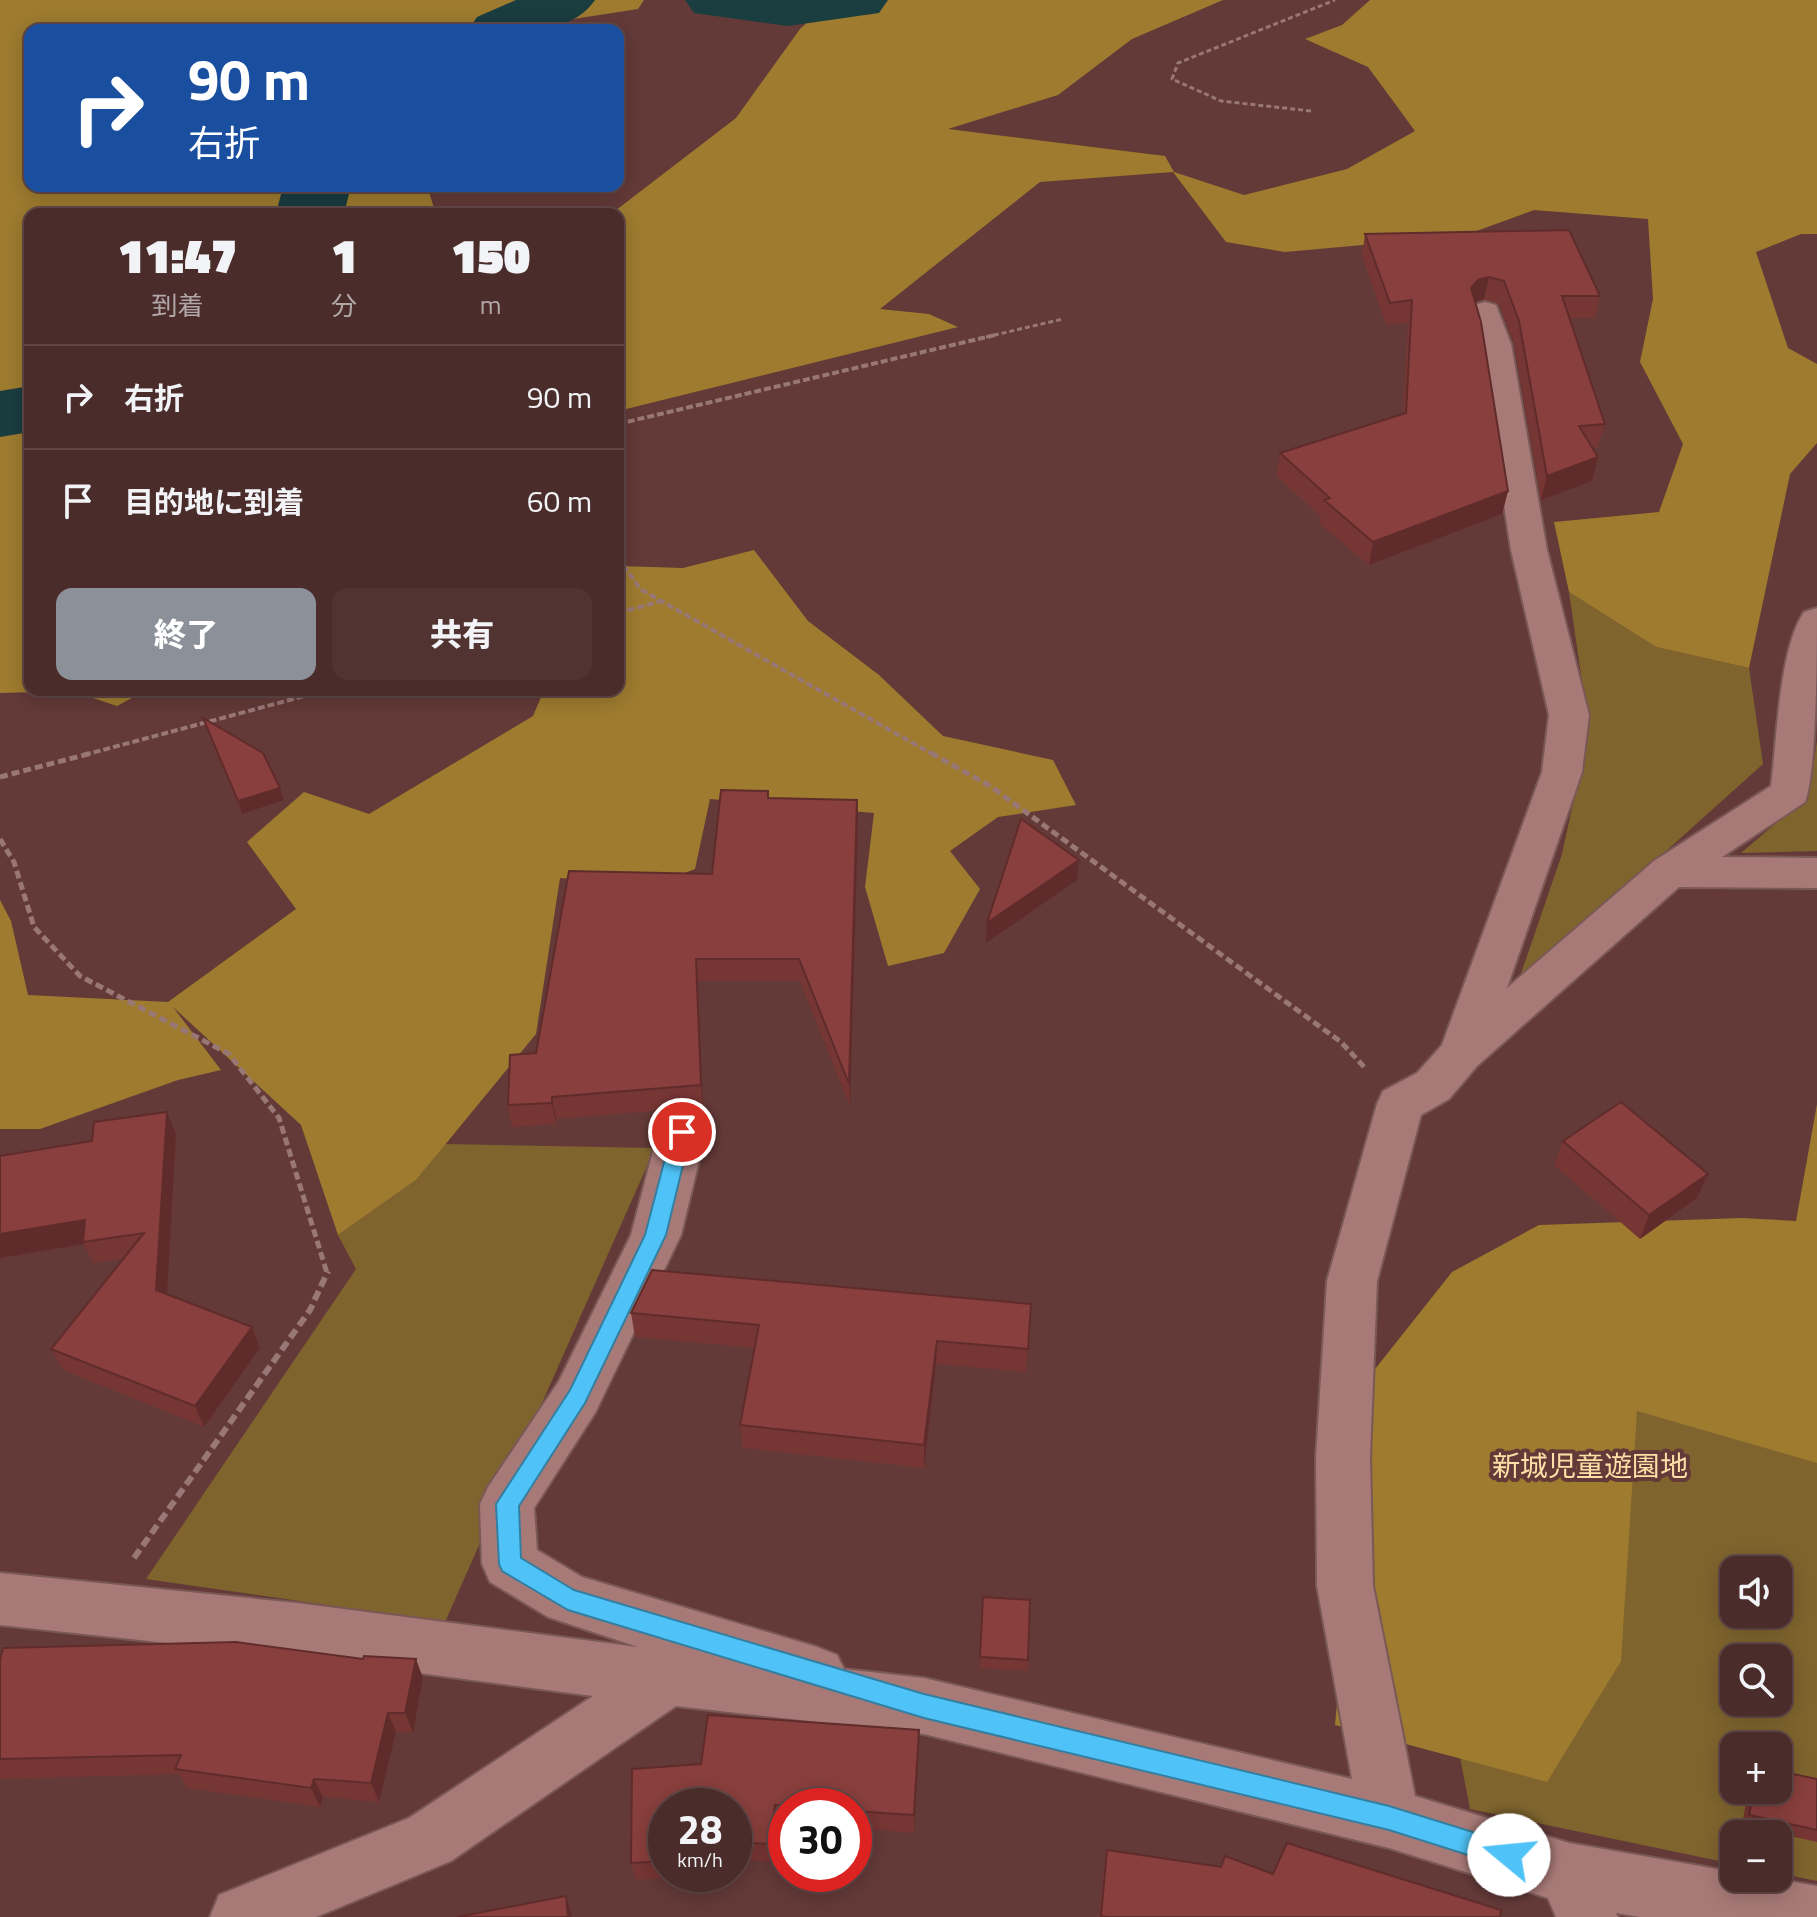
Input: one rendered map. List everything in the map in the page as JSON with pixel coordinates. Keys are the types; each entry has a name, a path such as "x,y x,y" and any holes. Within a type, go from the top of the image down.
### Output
{"street":[{"path":"1461,1054 1562,772 1569,715 1529,550 1495,344 1485,312"},
{"path":"1389,1818 1345,1586 1343,1457 1352,1281 1400,1104 1433,1086 1461,1054 1669,872 1791,792 1804,671 1817,620"},
{"path":"1669,872 1817,873"},
{"path":"682,1132 656,1235 577,1397 507,1504 510,1564 568,1599 924,1706 1389,1818 1578,1895 1817,1917"},
{"path":"0,1599 100,1608 924,1706"},
{"path":"241,1917 430,1840 669,1678"}],"path":[{"path":"1311,111 1244,108 1195,94 1172,79 1178,63 1245,33 1335,0"},
{"path":"624,423 1063,319"},
{"path":"624,566 640,589 990,786 1341,1042 1400,1104"},
{"path":"624,611 662,601"},
{"path":"0,777 304,696"},
{"path":"0,839 14,862 34,927 80,976 229,1054 279,1118 328,1272 310,1310 100,1608"}],"green space":[{"path":"0,0 644,0 638,9 555,24 24,24 24,192 429,192 434,208 24,208 24,692 0,693"},
{"path":"832,0 1223,0 1132,39 1058,95 948,129 1165,156 1174,172 1244,195 1347,169 1415,131 1368,67 1305,39 1342,25 1370,0 1817,0 1817,234 1801,234 1756,252 1788,348 1817,364 1817,443 1790,474 1749,668 1656,647 1569,592 1554,522 1659,512 1683,444 1640,362 1653,299 1648,219 1534,210 1463,236 1285,252 1226,242 1173,172 1040,182 880,309 929,314 958,327 624,410 624,208 619,208 736,118 800,29"},
{"path":"754,550 808,621 879,675 943,736 1053,760 1076,805 998,817 950,851 980,889 944,953 888,966 865,887 874,813 710,799 695,869 651,886 560,878 536,1034 416,1180 338,1235 301,1125 173,1007 221,1070 178,1080 40,1129 0,1129 0,900 11,921 28,995 168,1002 296,909 247,842 304,792 369,814 533,716 541,696 624,696 624,566 683,568"},
{"path":"1569,592 1656,647 1749,668 1763,764 1616,896 1513,997 1562,854 1589,730"},
{"path":"87,696 136,696 117,706"},
{"path":"1817,741 1817,851 1741,853 1809,795"},
{"path":"1817,1104 1817,1463 1637,1411 1621,1661 1547,1782 1335,1725 1368,1378 1452,1272 1539,1225 1742,1218 1796,1221"},
{"path":"445,1144 655,1148 445,1622 146,1579 356,1269 338,1235 416,1180"},
{"name":"新城児童遊園地","path":"1817,1312 1817,1881 1792,1876 1792,1820 1720,1820 1720,1861 1470,1809 1414,1518"}],"building":[{"path":"1569,230 1600,296 1562,296 1605,424 1579,426 1598,457 1547,476 1519,321 1504,281 1489,277 1478,280 1471,288 1481,322 1508,491 1373,542 1324,500 1330,498 1280,453 1406,413 1412,300 1390,303 1365,234"},
{"path":"203,718 263,753 280,788 238,801"},
{"path":"721,790 768,791 768,798 857,800 849,1084 799,959 696,959 701,1085 552,1097 552,1103 508,1105 510,1055 536,1053 569,871 712,874"},
{"path":"1021,819 1079,860 987,923"},
{"path":"1621,1102 1708,1174 1649,1215 1563,1141"},
{"path":"167,1112 156,1290 252,1327 195,1406 51,1349 144,1233 83,1242 85,1220 0,1234 0,1156 92,1141 94,1122"},
{"path":"652,1270 1031,1304 1028,1349 937,1341 924,1445 740,1425 759,1325 631,1313"},
{"path":"983,1597 1030,1600 1028,1660 980,1657"},
{"path":"236,1642 363,1659 364,1656 416,1659 405,1713 388,1713 371,1783 314,1779 311,1788 175,1769 181,1755 0,1759 0,1660 3,1648"},
{"path":"708,1715 919,1730 914,1815 872,1812 872,1788 768,1788 768,1844 752,1843 752,1788 648,1788 648,1862 631,1863 632,1769 701,1764"},
{"path":"1792,1774 1817,1779 1817,1830 1792,1824 1792,1820 1749,1815 1751,1804 1792,1804"},
{"path":"1287,1843 1501,1910 1500,1917 1101,1916 1107,1850 1221,1867 1225,1856 1273,1874"},
{"path":"566,1896 568,1917 457,1917"}],"waterway":[{"path":"511,24 565,0"},
{"path":"715,0 788,8 858,0"},
{"path":"312,208 316,192"},
{"path":"0,414 24,410"}],"route":[{"path":"682,1132 656,1235 577,1397 507,1504 510,1564 568,1599 924,1706 1389,1818 1509,1855"}]}
